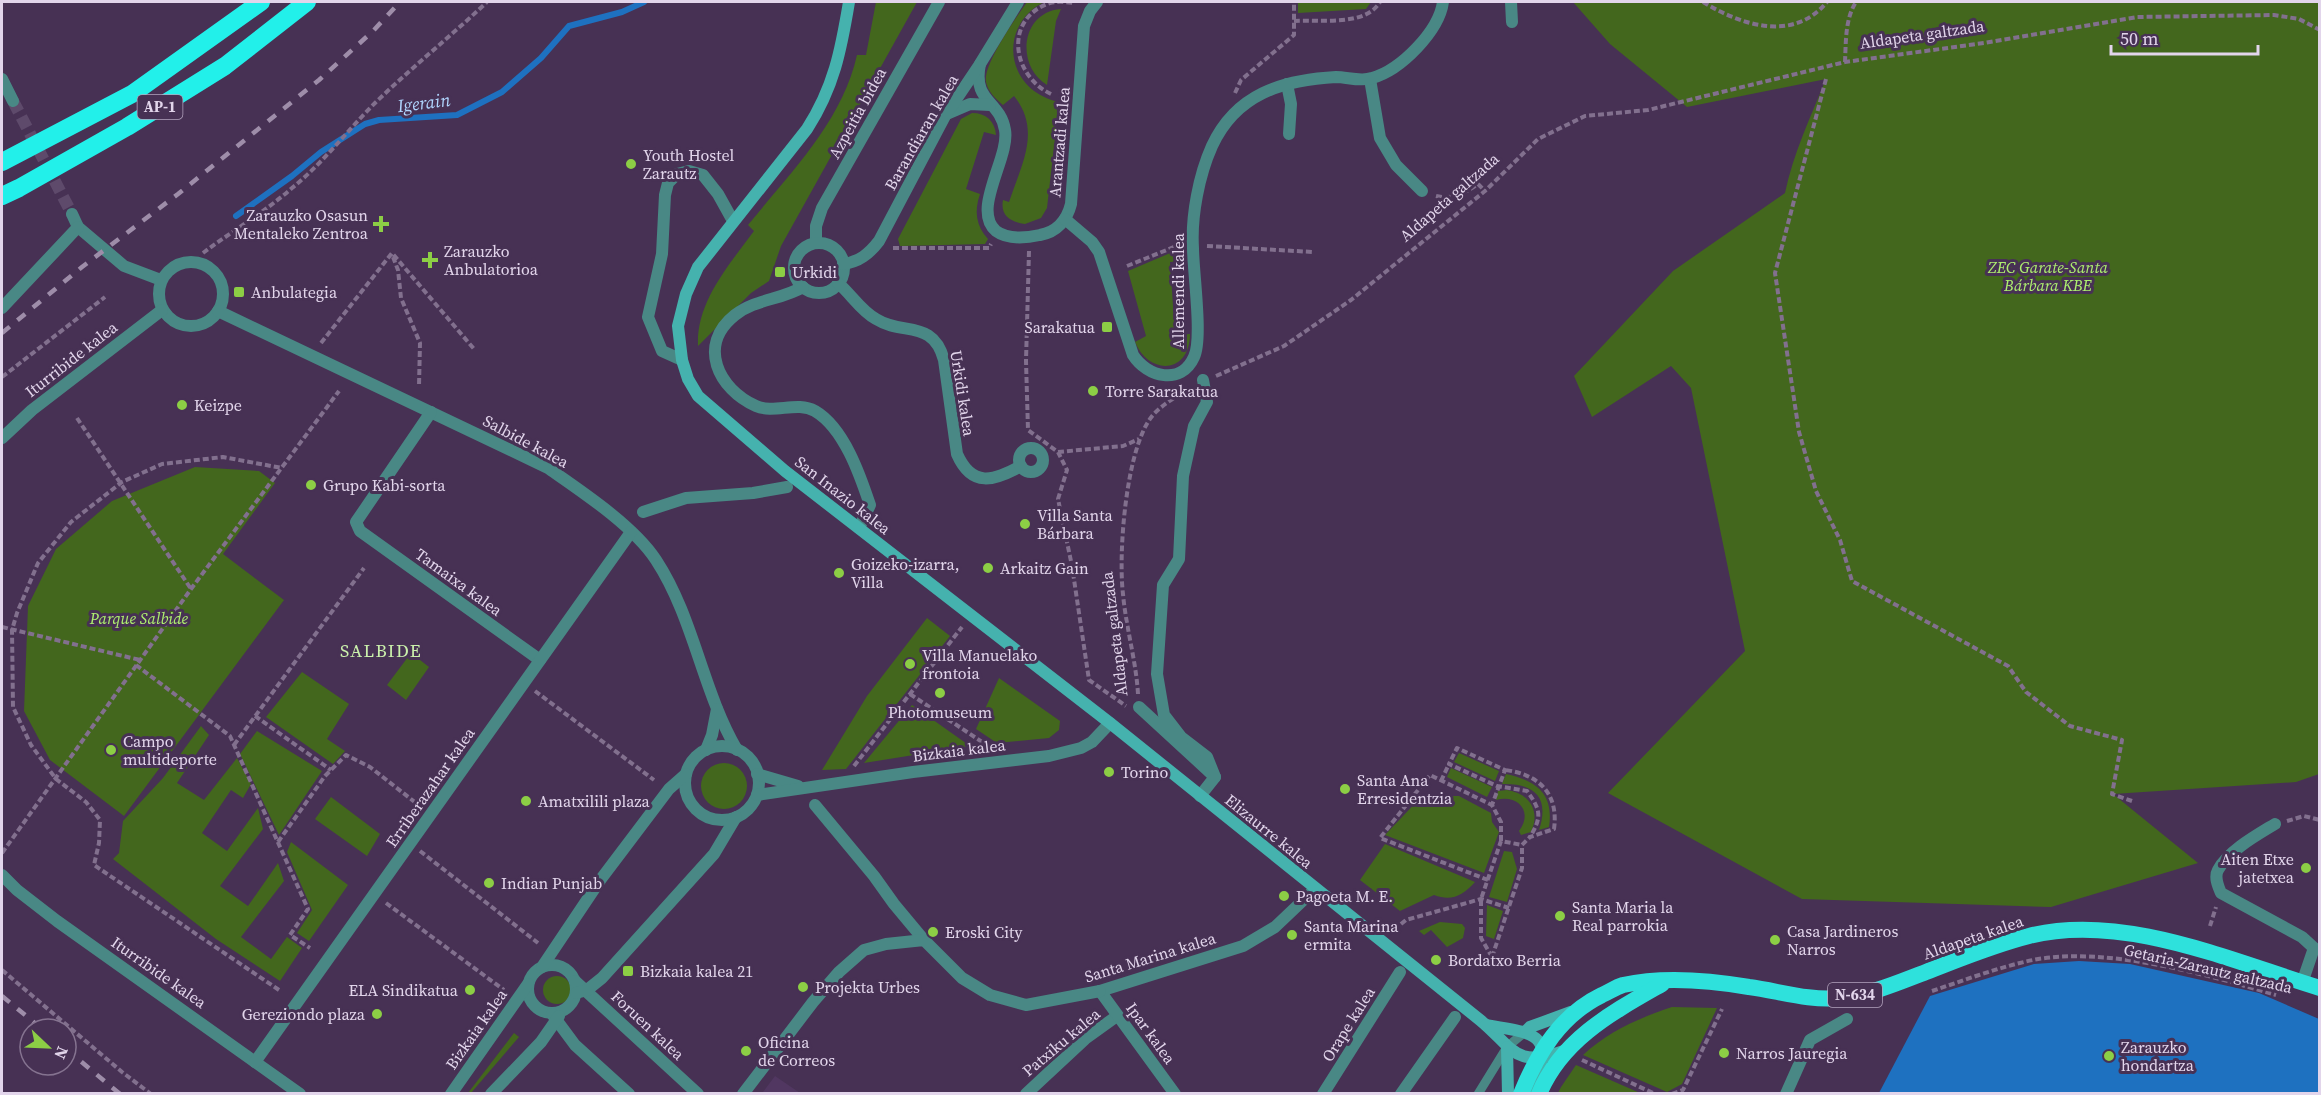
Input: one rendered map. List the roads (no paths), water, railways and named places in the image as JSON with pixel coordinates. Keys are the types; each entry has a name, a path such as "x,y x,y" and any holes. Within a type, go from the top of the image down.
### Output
{"highway":[{"name":"AP-1","path":"2,162 132,94 261,2"},
{"name":"AP-1","path":"2,196 117,132 225,66 307,2"},
{"name":"Aldapeta kalea","path":"1671,980 1713,981 1796,995 1838,998 1881,989 1983,949 2031,935 2092,930 2144,935 2164,940 2319,988"},
{"name":"N-634","path":"1521,1094 1541,1055 1575,1011 1621,986 1671,980"},
{"path":"1539,1094 1555,1064 1570,1054 1597,1023 1671,980"}],"main road":[{"name":"San Inazio kalea","path":"849,2 836,69 818,112 698,267 686,294 678,326 682,360 698,396 785,471 1110,723 1200,796"},
{"name":"Elizaurre kalea","path":"1200,796 1486,1025 1507,1047"},
{"path":"1526,1031 1575,1011"},
{"path":"1486,1025 1526,1031 1541,1043 1541,1055 1532,1094"},
{"path":"1507,1047 1529,1060 1541,1055 1570,1054"},
{"path":"1507,1047 1508,1094"}],"street":[{"name":"Azpeitia bidea","path":"816,243 816,226 822,208 939,2"},
{"name":"Barandiaran kalea","path":"843,264 860,260 873,250 945,116 1018,2"},
{"name":"Arantzadi kalea","path":"980,64 979,85 990,105 1002,118 1006,137 988,203 987,217 999,233 1021,237 1049,232 1065,219 1071,204 1084,26 1090,11 1097,2"},
{"name":"Allemendi kalea","path":"1065,219 1092,242 1099,252 1133,355 1137,361 1148,370 1161,376 1176,374 1184,370 1195,357 1198,340 1192,245 1201,182 1208,156 1230,115 1263,92 1287,84 1337,77 1370,79 1396,67 1422,42 1442,14 1443,2"},
{"path":"1511,2 1512,22"},
{"path":"2,79 14,101"},
{"path":"1370,79 1380,138 1396,165 1427,193"},
{"path":"1287,84 1291,104 1289,134"},
{"path":"945,116 953,110 970,104 990,105"},
{"path":"682,360 662,351 648,317 662,254 665,195 668,183 677,174 689,171 703,175 718,194 733,221"},
{"path":"72,214 78,227 124,266 161,280"},
{"path":"2,308 78,227"},
{"path":"816,243 836,250 843,264 838,284 832,289 818,293 803,287 794,273 796,257 808,246 816,243"},
{"path":"186,262 198,262 208,267 220,281 223,291 218,311 207,322 197,326 175,322 162,310 159,300 161,280 174,266 186,262"},
{"name":"Urkidi kalea","path":"838,284 878,321 923,332 935,340 944,360 957,454 962,465 980,479 1002,477 1021,466"},
{"path":"803,287 794,292 750,305 733,316 720,334 714,359 721,377 731,388 757,406 802,406 816,412 837,431 860,473 870,505 859,528"},
{"name":"Iturribide kalea","path":"2,438 32,410 162,310"},
{"name":"Salbide kalea","path":"218,311 548,468 581,491 631,532 656,559 681,608 717,708 737,750"},
{"path":"1200,796 1215,777 1207,757 1181,737 1164,715 1157,674 1163,585 1179,559 1183,476 1194,426 1207,402 1203,380"},
{"name":"Tamaixa kalea","path":"431,412 356,522 360,531 540,660"},
{"path":"643,512 686,498 753,493 787,487"},
{"name":"Erriberazahar kalea","path":"255,1062 631,532"},
{"name":"Aldapeta galtzada","path":"1139,707 1215,777"},
{"path":"706,750 712,735 717,708"},
{"name":"Bizkaia kalea","path":"757,795 802,787 1048,756 1081,748 1092,742 1110,723"},
{"path":"542,967 601,879 669,789 686,774 697,756 706,750 726,747 737,750 753,764 759,784 757,795 745,812 736,817 724,820 712,819 693,807 687,797 684,785 686,774"},
{"name":"Bizkaia kalea","path":"757,774 802,787"},
{"name":"Santa Marina kalea","path":"815,805 924,940 962,978 990,995 1026,1005 1100,991 1243,946 1275,927 1315,889"},
{"path":"491,1094 541,1042 557,1016 568,1008 580,988 602,978 714,854 728,834 736,817"},
{"path":"2275,824 2237,849 2218,870 2216,879 2221,893 2302,937 2314,948 2302,983"},
{"name":"Iturribide kalea","path":"2,875 17,890 57,921 300,1094"},
{"path":"743,1094 783,1039 839,972 864,950 886,944 924,940"},
{"path":"580,988 566,969 550,965 536,971 528,984 529,998 533,1005 544,1013 557,1016 575,1045 629,1094"},
{"name":"Orape kalea","path":"1323,1094 1400,972"},
{"name":"Bizkaia kalea","path":"451,1094 528,984"},
{"name":"Foruen kalea","path":"580,988 698,1094"},
{"name":"Ipar kalea","path":"1100,991 1175,1094"},
{"name":"Patxiku kalea","path":"1026,1094 1085,1040 1117,1017"},
{"path":"1401,1094 1455,1017"},
{"path":"1786,1094 1810,1040 1847,1019"}],"lane":[{"path":"1478,1094 1507,1047 1526,1031"}],"water":[{"name":"Zarauzko hondartza","path":"2079,961 2130,964 2259,993 2319,1019 2319,1093 1879,1093 1930,996 2034,964"}],"waterway":[{"name":"Igerain","path":"236,216 321,152 365,124 379,120 457,115 502,92 541,58 569,26 622,12 644,2"}],"tunnel":[{"path":"13,101 72,214"}],"railway":[{"path":"2,333 319,80 373,31 400,2"},
{"path":"2,996 27,1017"},
{"path":"78,1059 120,1094"}],"place":[{"name":"Youth Hostel Zarautz","path":"631,164"},
{"name":"Zarauzko Osasun Mentaleko Zentroa","path":"381,224"},
{"name":"Zarauzko Anbulatorioa","path":"430,260"},
{"name":"Urkidi","path":"780,272"},
{"name":"Anbulategia","path":"239,292"},
{"name":"Sarakatua","path":"1107,327"},
{"name":"Torre Sarakatua","path":"1093,391"},
{"name":"Keizpe","path":"182,405"},
{"name":"Grupo Kabi-sorta","path":"311,485"},
{"name":"Villa Santa Bárbara","path":"1025,524"},
{"name":"Arkaitz Gain","path":"988,568"},
{"name":"Goizeko-izarra, Villa","path":"839,573"},
{"name":"Villa Manuelako frontoia","path":"910,664"},
{"name":"Photomuseum","path":"940,693"},
{"name":"Campo multideporte","path":"111,750"},
{"name":"Torino","path":"1109,772"},
{"name":"Santa Ana Erresidentzia","path":"1345,789"},
{"name":"Amatxilili plaza","path":"526,801"},
{"name":"Aiten Etxe jatetxea","path":"2306,868"},
{"name":"Indian Punjab","path":"489,883"},
{"name":"Pagoeta M. E.","path":"1284,896"},
{"name":"Santa Maria la Real parrokia","path":"1560,916"},
{"name":"Eroski City","path":"933,932"},
{"name":"Santa Marina ermita","path":"1292,935"},
{"name":"Casa Jardineros Narros","path":"1775,940"},
{"name":"Bordatxo Berria","path":"1436,960"},
{"name":"Bizkaia kalea 21","path":"628,971"},
{"name":"Projekta Urbes","path":"803,987"},
{"name":"ELA Sindikatua","path":"470,990"},
{"name":"Gereziondo plaza","path":"377,1014"},
{"name":"Oficina de Correos","path":"746,1051"},
{"name":"Narros Jauregia","path":"1724,1053"},
{"name":"Zarauzko hondartza","path":"2109,1056"}],"district":[{"name":"SALBIDE","path":"381,651"}],"park label":[{"name":"ZEC Garate-Santa Bárbara KBE","path":"2048,276"},
{"name":"Parque Salbide","path":"139,618"}]}
